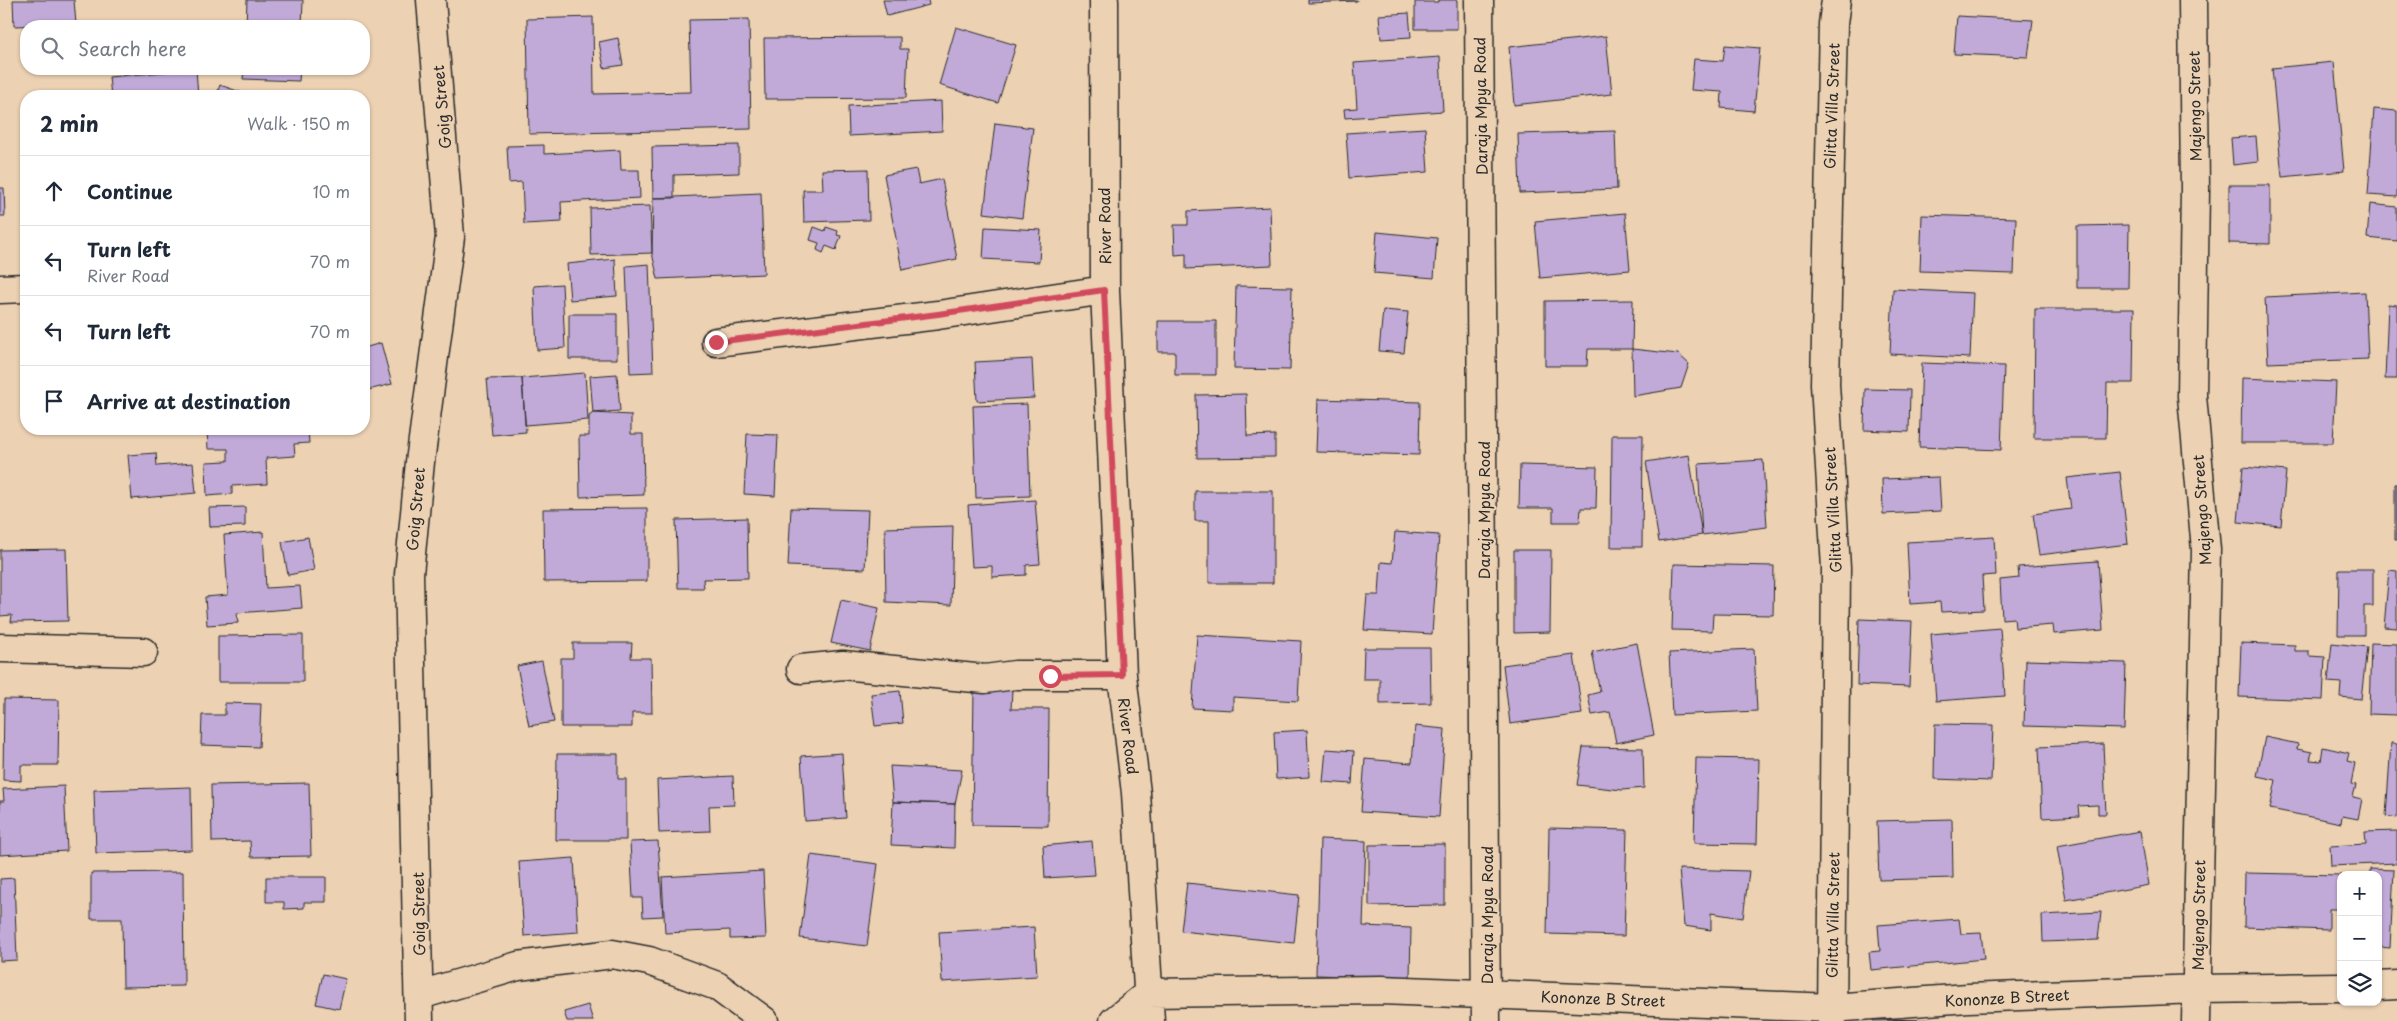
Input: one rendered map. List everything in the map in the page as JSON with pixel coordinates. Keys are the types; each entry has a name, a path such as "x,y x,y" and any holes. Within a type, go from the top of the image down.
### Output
{"street":[{"name":"Goig Street","path":"420,1008 409,574 420,462 450,237 431,0"},
{"name":"River Road","path":"1104,0 1104,290 1122,675 1136,793 1150,993 1150,1021"},
{"name":"Daraja Mpya Road","path":"1479,0 1486,1021"},
{"name":"Glitta Villa Street","path":"1832,1015 1836,568 1825,384 1833,24 1836,0"},
{"name":"Majengo Street","path":"2193,0 2195,190 2192,396 2206,550 2196,1021"},
{"path":"0,289 20,288"},
{"path":"716,342 938,314 1104,290"},
{"path":"0,648 143,652"},
{"path":"801,669 843,665 985,679 1015,675 1122,675"},
{"path":"420,1008 518,966 612,954 649,961 717,986 764,1021"},
{"path":"2382,986 2397,985"},
{"name":"Kononze B Street","path":"1150,993 1381,990 1486,993 1832,1015 1968,998 2197,988 2337,987"},
{"path":"1114,1021 1150,993"}],"building":[{"path":"13,0 74,0 76,20 20,20 20,26 14,26"},
{"path":"247,0 303,0 302,20 246,20"},
{"path":"883,0 928,0 929,5 887,16"},
{"path":"1308,0 1357,0 1357,1 1308,3"},
{"path":"1438,0 1457,0 1457,29 1415,29 1415,2 1438,2"},
{"path":"1409,13 1411,37 1381,39 1379,15"},
{"path":"1957,16 2033,20 2028,57 1954,54"},
{"path":"593,17 594,94 691,92 689,20 749,19 751,129 529,134 527,19"},
{"path":"956,27 1016,45 998,103 939,85"},
{"path":"1606,36 1612,94 1514,105 1509,47"},
{"path":"900,37 900,49 908,49 906,98 765,99 764,38"},
{"path":"618,38 623,65 604,68 599,42"},
{"path":"1725,45 1760,48 1754,111 1721,108 1722,92 1691,90 1694,59 1723,61"},
{"path":"1440,57 1443,111 1345,118 1344,109 1357,108 1354,63"},
{"path":"2334,62 2344,171 2282,177 2272,68"},
{"path":"131,75 196,75 198,90 110,90 109,77"},
{"path":"243,75 300,75 299,81 243,79"},
{"path":"220,85 235,90 218,90"},
{"path":"941,101 942,131 849,136 848,106"},
{"path":"2374,109 2397,111 2397,197 2368,195"},
{"path":"995,123 1033,128 1022,218 984,213"},
{"path":"1425,128 1428,172 1349,178 1346,133"},
{"path":"1615,131 1617,189 1520,193 1518,134"},
{"path":"2256,136 2258,162 2233,165 2231,138"},
{"path":"544,145 544,154 620,150 621,170 639,170 640,198 561,202 562,222 524,224 522,182 509,183 507,146"},
{"path":"739,145 739,173 674,175 674,198 653,198 652,147"},
{"path":"868,169 869,220 804,222 803,190 823,190 822,170"},
{"path":"916,169 919,184 942,179 957,259 902,270 884,175"},
{"path":"2229,185 2270,185 2270,244 2229,243"},
{"path":"0,188 4,188 5,216 0,216"},
{"path":"761,193 764,274 658,279 652,253 653,198"},
{"path":"2370,204 2397,207 2397,241 2367,238"},
{"path":"650,206 652,253 591,255 590,208"},
{"path":"1270,207 1272,265 1186,269 1186,254 1175,255 1174,225 1188,225 1188,211"},
{"path":"1625,213 1630,270 1540,278 1535,221"},
{"path":"1922,215 2016,218 2014,274 1920,271"},
{"path":"2129,225 2128,288 2077,288 2077,226"},
{"path":"814,227 825,231 826,227 838,231 837,235 841,236 836,250 826,246 823,253 817,250 819,243 810,240"},
{"path":"985,227 1041,230 1039,262 983,259"},
{"path":"1377,232 1437,238 1434,278 1374,273"},
{"path":"615,259 617,296 570,300 567,264"},
{"path":"649,264 653,372 630,373 626,266"},
{"path":"562,284 565,348 537,350 534,286"},
{"path":"1236,286 1292,287 1290,370 1234,369"},
{"path":"1893,289 1973,293 1970,358 1890,354"},
{"path":"2365,292 2368,359 2268,363 2265,297"},
{"path":"1633,300 1632,349 1588,349 1587,366 1545,366 1545,301"},
{"path":"2388,304 2397,305 2397,379 2385,379"},
{"path":"2035,309 2134,309 2133,383 2107,383 2106,438 2034,438"},
{"path":"1383,310 1408,312 1404,353 1379,351"},
{"path":"569,314 617,314 617,359 569,359"},
{"path":"1158,321 1216,321 1216,375 1175,375 1175,352 1158,352"},
{"path":"381,343 392,384 370,390 370,346"},
{"path":"1632,349 1678,354 1689,364 1681,388 1633,396"},
{"path":"1032,359 1034,398 977,401 975,362"},
{"path":"1922,363 2004,366 2001,450 1919,447"},
{"path":"585,373 588,420 525,425 522,378"},
{"path":"617,374 620,411 593,413 590,376"},
{"path":"522,378 526,432 492,435 487,379"},
{"path":"2242,378 2336,382 2333,443 2241,443"},
{"path":"1865,389 1910,390 1909,432 1864,430"},
{"path":"1246,394 1247,436 1275,435 1275,457 1197,458 1196,395"},
{"path":"1318,399 1420,402 1419,455 1316,452"},
{"path":"1027,404 1030,496 976,498 973,406"},
{"path":"593,413 631,415 631,434 643,434 644,495 580,497 579,436 589,436 589,416"},
{"path":"747,434 778,435 775,496 744,494"},
{"path":"207,435 308,435 309,443 294,444 295,456 266,458 267,484 232,486 232,494 207,496 206,462 228,461 228,449 208,449"},
{"path":"1612,435 1643,435 1642,547 1611,547"},
{"path":"156,453 157,466 193,463 196,493 132,499 128,455"},
{"path":"1689,455 1702,535 1659,542 1646,462"},
{"path":"1763,460 1767,527 1702,535 1698,464"},
{"path":"1520,465 1597,467 1596,508 1581,508 1580,522 1553,522 1553,508 1519,508"},
{"path":"2243,467 2286,471 2281,526 2238,522"},
{"path":"2120,472 2128,544 2039,555 2033,514 2071,509 2067,478"},
{"path":"1939,477 1941,511 1883,514 1882,479"},
{"path":"2395,484 2397,484 2397,540 2395,540"},
{"path":"1195,491 1273,491 1273,583 1209,583 1209,521 1195,521"},
{"path":"1035,500 1040,564 1026,565 1026,575 992,577 992,566 972,567 968,505"},
{"path":"245,507 245,526 210,527 209,508"},
{"path":"647,508 647,581 544,582 543,509"},
{"path":"791,508 868,510 865,569 788,566"},
{"path":"747,518 748,578 703,579 704,588 678,588 676,520"},
{"path":"953,526 951,605 886,602 885,528"},
{"path":"263,532 266,588 300,586 302,608 237,613 238,623 207,625 205,597 228,595 224,535"},
{"path":"1395,532 1439,535 1432,634 1364,630 1367,595 1379,595 1381,562 1392,563"},
{"path":"308,537 314,570 288,575 282,542"},
{"path":"1994,537 1996,575 1982,576 1984,610 1941,612 1940,602 1910,604 1907,542"},
{"path":"66,549 68,621 11,622 12,615 0,616 0,550"},
{"path":"1514,550 1551,550 1550,632 1514,633"},
{"path":"2098,561 2103,630 2054,634 2053,625 2015,628 2014,618 2002,619 2000,580 2019,578 2018,567"},
{"path":"1674,564 1774,566 1773,615 1713,614 1712,631 1672,630"},
{"path":"2339,569 2373,569 2373,606 2364,606 2364,635 2338,635"},
{"path":"2389,570 2397,571 2397,628 2384,627"},
{"path":"841,600 879,608 870,651 831,643"},
{"path":"1859,619 1912,621 1909,687 1857,685"},
{"path":"2000,628 2005,696 1936,701 1931,634"},
{"path":"303,635 303,682 218,682 218,636"},
{"path":"1197,635 1301,641 1298,701 1233,697 1233,710 1192,708"},
{"path":"573,643 632,643 631,658 651,658 652,713 632,713 632,727 561,727 561,658 573,658"},
{"path":"1637,643 1654,735 1616,743 1610,712 1592,715 1588,695 1600,692 1592,652"},
{"path":"2241,643 2295,645 2295,651 2309,651 2309,656 2325,657 2323,700 2239,697"},
{"path":"2332,643 2367,647 2361,699 2340,697 2341,683 2328,682"},
{"path":"2371,643 2397,644 2397,715 2369,714"},
{"path":"1364,648 1430,648 1431,703 1380,704 1380,679 1363,679"},
{"path":"1754,649 1757,711 1672,715 1669,653"},
{"path":"1574,655 1582,714 1510,724 1503,665"},
{"path":"2026,660 2126,663 2124,729 2024,726"},
{"path":"542,661 554,722 529,726 517,666"},
{"path":"974,690 1012,690 1011,709 1049,709 1048,826 972,825"},
{"path":"900,691 903,723 875,726 871,694"},
{"path":"4,699 59,700 58,765 21,765 21,781 3,780"},
{"path":"225,703 261,704 259,747 201,745 202,715 225,715"},
{"path":"1935,724 1993,725 1991,781 1934,779"},
{"path":"1415,726 1445,729 1439,817 1361,812 1365,759 1412,763"},
{"path":"1307,730 1309,777 1276,779 1274,732"},
{"path":"2265,737 2298,744 2297,749 2312,752 2310,760 2321,761 2323,747 2349,753 2347,761 2355,763 2351,784 2356,785 2353,797 2362,799 2358,819 2342,816 2341,823 2270,809 2276,780 2257,776"},
{"path":"2391,743 2397,744 2397,818 2386,816"},
{"path":"2103,744 2106,814 2098,814 2098,805 2078,806 2079,816 2042,818 2039,747"},
{"path":"1583,747 1643,748 1644,788 1622,790 1577,785"},
{"path":"1326,749 1354,751 1352,784 1323,782"},
{"path":"842,753 846,818 805,821 801,756"},
{"path":"557,754 618,754 618,779 626,779 626,840 556,840"},
{"path":"1696,758 1759,759 1757,844 1694,843"},
{"path":"890,766 962,770 955,804 893,802"},
{"path":"733,776 734,805 709,806 710,831 659,833 657,780"},
{"path":"309,783 311,856 251,857 250,841 212,842 211,785"},
{"path":"64,786 67,851 0,855 0,801 4,801 3,789"},
{"path":"191,787 192,850 96,853 94,790"},
{"path":"893,802 955,804 954,848 891,845"},
{"path":"1952,819 1953,878 1879,880 1877,821"},
{"path":"1549,828 1627,830 1624,936 1547,934"},
{"path":"2140,831 2149,885 2066,900 2057,846"},
{"path":"2397,831 2397,863 2331,866 2330,846 2366,844 2365,832"},
{"path":"1320,839 1366,841 1363,926 1411,928 1410,978 1316,975"},
{"path":"658,841 663,916 643,917 642,898 633,898 630,842"},
{"path":"1092,841 1095,875 1045,878 1043,846"},
{"path":"1445,844 1445,905 1369,906 1369,845"},
{"path":"811,855 878,864 867,946 800,938"},
{"path":"574,858 578,932 524,936 519,862"},
{"path":"1679,869 1749,871 1743,918 1711,913 1711,930 1684,926"},
{"path":"2370,869 2394,870 2390,948 2382,947 2382,871 2370,871"},
{"path":"763,871 766,938 730,939 730,930 665,933 662,877"},
{"path":"183,872 184,986 123,987 122,919 91,919 91,873"},
{"path":"2245,873 2337,875 2337,909 2329,909 2329,930 2244,927"},
{"path":"266,877 326,877 326,902 304,902 304,908 284,909 284,902 266,902"},
{"path":"14,878 17,960 0,961 0,879"},
{"path":"1187,883 1299,895 1294,943 1181,931"},
{"path":"2101,912 2098,940 2043,942 2042,915"},
{"path":"1959,919 1961,934 1981,933 1984,959 1871,970 1869,952 1880,951 1878,925"},
{"path":"1034,927 1037,976 942,982 939,932"},
{"path":"323,974 346,979 339,1009 316,1004"},
{"path":"588,1005 593,1021 567,1021 564,1012"},
{"path":"1873,1019 1932,1020 1873,1021"}],"route":[{"path":"716,342 938,314 1104,290 1122,675 1050,676"}]}
